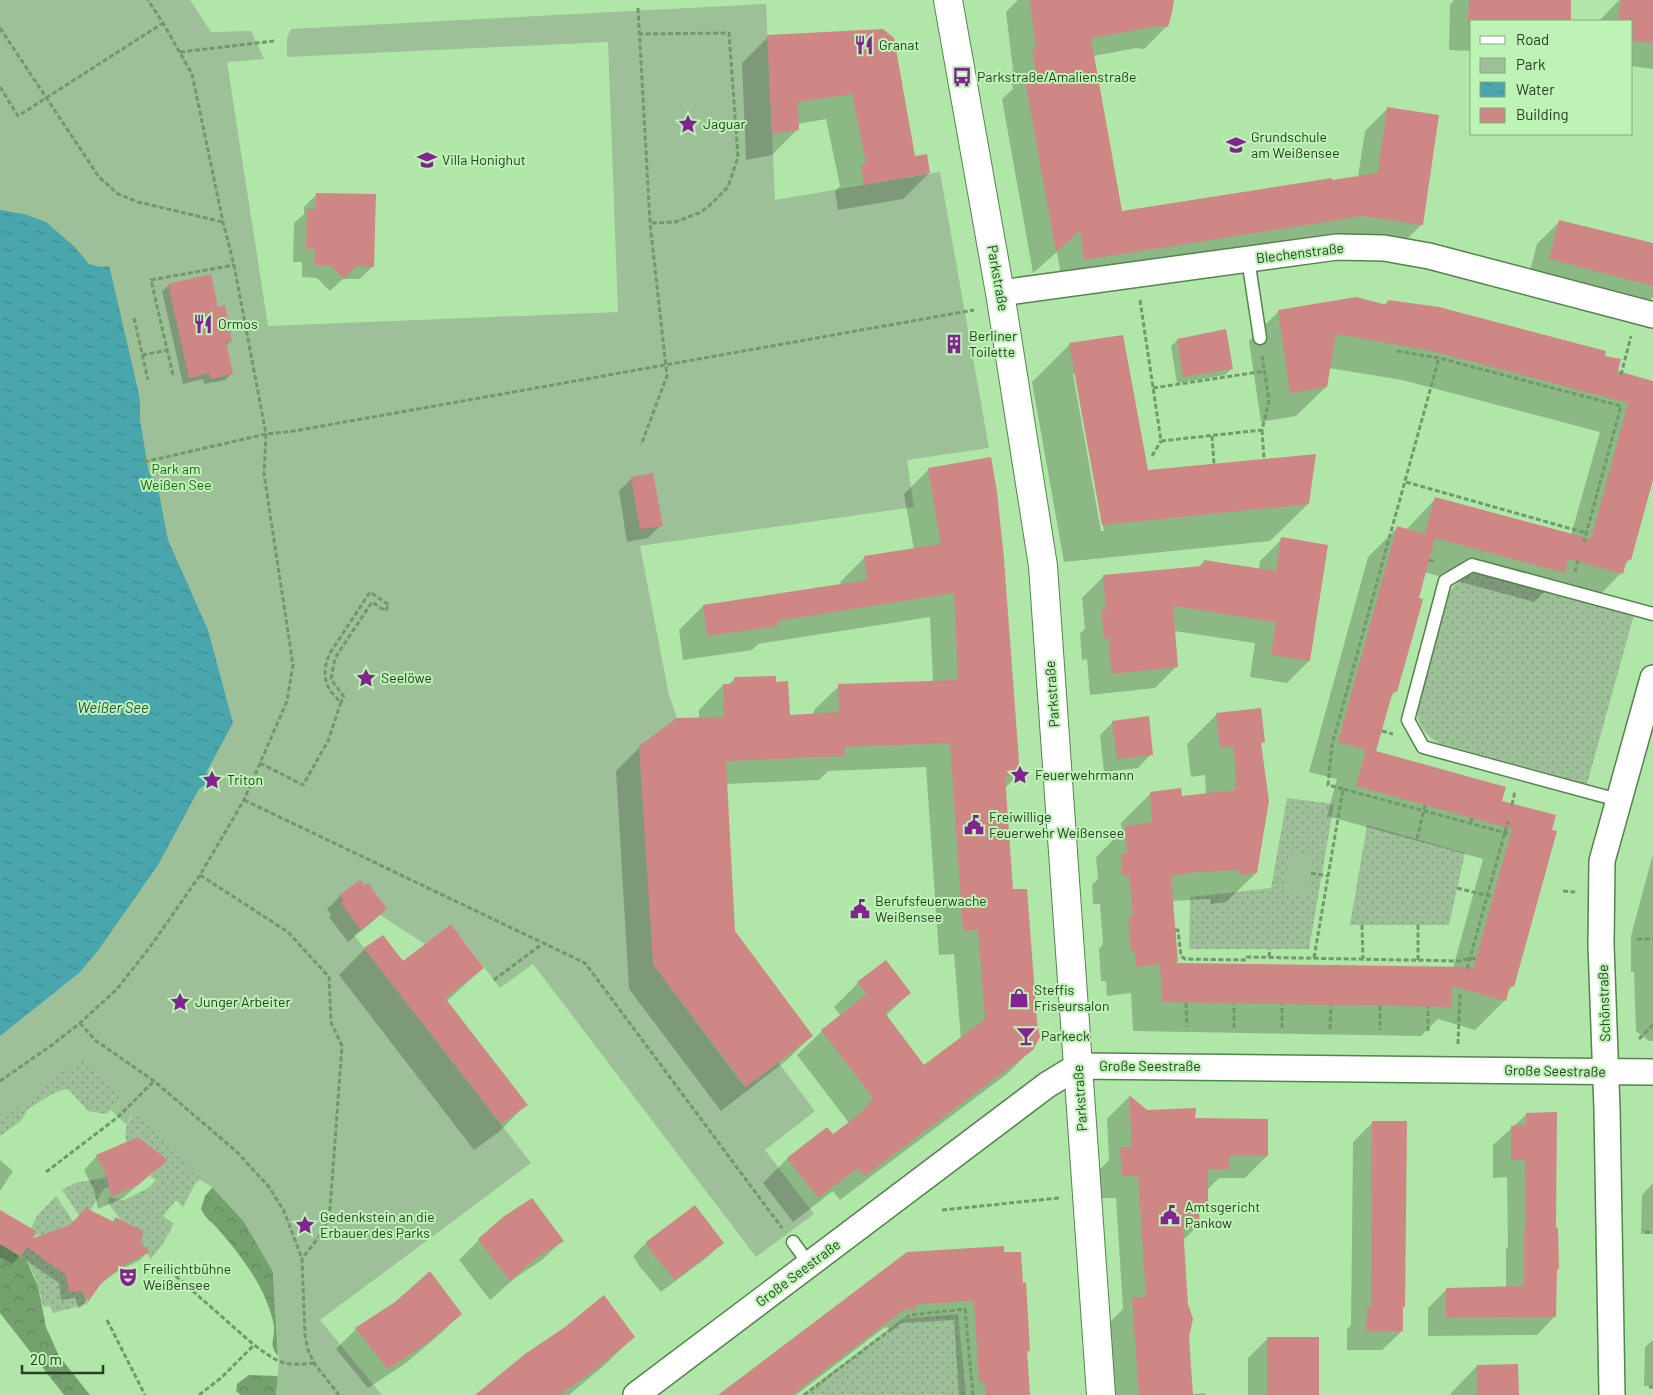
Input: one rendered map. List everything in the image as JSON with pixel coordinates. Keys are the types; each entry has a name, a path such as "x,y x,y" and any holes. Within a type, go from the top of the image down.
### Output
{"street":[{"name":"Parkstraße","path":"948,0 1000,293 1043,566 1101,1395"},
{"name":"Blechenstraße","path":"1000,293 1337,247 1384,248 1429,256 1643,321"},
{"name":"Schönstraße","path":"1612,1395 1606,1071 1601,945 1602,862 1653,678"},
{"name":"Große Seestraße","path":"636,1395 1047,1085 1078,1066 1653,1072"}],"lane":[{"path":"1248,259 1260,338"},
{"path":"1618,800 1423,747 1408,720 1445,581 1472,565 1653,614"},
{"path":"793,1242 809,1264"}],"path":[{"path":"0,1081 80,1023 117,988 150,947 200,874 244,800 287,701 293,665 264,474 266,434 234,265 223,222 210,154 192,74 163,22 148,0"},
{"path":"638,8 650,223 667,376 641,445"},
{"path":"0,87 18,116 163,22"},
{"path":"0,28 99,177 118,194 138,202 223,222"},
{"path":"638,34 729,33 738,157 728,187 699,214 675,222 650,223"},
{"path":"180,52 274,41"},
{"path":"173,376 151,280 234,265"},
{"path":"1140,300 1161,441 1152,456"},
{"path":"144,462 266,434 294,431 974,310"},
{"path":"134,318 148,380"},
{"path":"1621,375 1643,321"},
{"path":"1260,338 1269,400 1262,430 1264,459"},
{"path":"142,355 168,350"},
{"path":"1397,351 1439,358 1622,406 1583,545"},
{"path":"1439,358 1332,745 1328,785 1510,834"},
{"path":"1153,388 1265,371"},
{"path":"1613,404 1615,398"},
{"path":"1161,441 1262,430"},
{"path":"1212,436 1214,464"},
{"path":"1406,482 1586,533"},
{"path":"260,763 303,786 328,741 344,697 331,679 334,658 372,602 385,611 389,605 370,592 326,662 325,679 329,690 341,702"},
{"path":"1314,958 1343,789"},
{"path":"1377,798 1379,793"},
{"path":"244,800 584,963 793,1242"},
{"path":"1417,839 1425,805"},
{"path":"1471,823 1472,818"},
{"path":"1467,969 1508,821"},
{"path":"1311,873 1328,876"},
{"path":"200,874 288,932 329,977 331,1022 342,1046 330,1209 324,1230 302,1259"},
{"path":"1457,888 1493,897"},
{"path":"1418,924 1418,960"},
{"path":"1362,925 1363,959"},
{"path":"1175,930 1178,930 1181,956 1185,959 1246,960 1246,957 1269,957 1460,961 1471,958 1476,959"},
{"path":"1636,939 1653,939"},
{"path":"494,980 542,944"},
{"path":"1269,957 1270,949"},
{"path":"1457,1069 1460,992"},
{"path":"1186,1003 1187,1027"},
{"path":"1234,1004 1234,1028"},
{"path":"1282,1004 1282,1028"},
{"path":"1330,1029 1331,1005"},
{"path":"1380,1006 1380,1030"},
{"path":"1428,1007 1428,1030"},
{"path":"80,1023 95,1040 154,1081 236,1150 269,1187 284,1211 302,1259 305,1335 308,1350 314,1364 339,1395"},
{"path":"1639,1039 1653,1025"},
{"path":"46,1172 118,1117 154,1081"},
{"path":"942,1210 1059,1198"},
{"path":"1645,1232 1653,1232"},
{"path":"170,1271 254,1345 279,1362 296,1365 314,1364"},
{"path":"804,1395 910,1315 965,1309 972,1395"},
{"path":"107,1320 145,1395"},
{"path":"199,1395 221,1378 254,1345"}],"green space":[{"name":"Park am Weißen See","path":"0,0 190,0 211,32 251,31 264,59 227,62 268,326 618,312 608,42 287,57 287,38 291,29 766,4 775,200 940,172 989,448 907,460 914,507 640,546 669,695 677,718 653,964 745,1087 778,1062 815,1111 765,1150 814,1214 756,1257 533,964 500,988 451,924 425,944 380,915 354,935 531,1163 320,1320 382,1395 276,1395 279,1362 273,1272 244,1222 212,1187 200,1180 136,1113 130,1117 127,1125 111,1110 124,1098 83,1056 0,1121"},
{"path":"1478,572 1634,615 1587,784 1439,743 1426,734 1421,726 1417,711 1447,597 1460,581"},
{"path":"1287,798 1334,804 1309,949 1189,949 1190,897 1271,888"},
{"path":"1367,825 1465,853 1449,925 1350,925"},
{"path":"1291,852 1314,855 1307,896 1284,892"},
{"path":"77,1041 124,1098 106,1114 88,1111 66,1089 52,1094 28,1109 21,1121 0,1136 0,1094"},
{"path":"141,1106 200,1180 195,1184 183,1207 176,1200 163,1216 173,1223 162,1245 151,1259 108,1203 109,1197 123,1200 148,1188 156,1180 150,1176 166,1159 138,1137 126,1143 125,1137 128,1123"},
{"path":"107,1177 109,1187 104,1189 89,1212 81,1218 62,1190 75,1183"},
{"path":"217,1182 269,1204 278,1356 273,1348 274,1327 272,1318 259,1284 237,1252 201,1209 205,1196"},
{"path":"56,1196 75,1224 54,1233 33,1236 36,1231 31,1228 37,1216"},
{"path":"0,1244 26,1260 38,1286 46,1327 59,1356 90,1395 64,1395 0,1313"},
{"path":"28,1245 47,1245 82,1291 88,1304 53,1313 50,1306 43,1307 36,1280 30,1267 21,1256"},
{"path":"958,1314 966,1395 802,1395 902,1319"},
{"path":"249,1375 278,1376 276,1395 241,1395 236,1391 237,1384"}],"water":[{"name":"Weißer See","path":"0,210 24,214 46,222 75,247 89,264 101,267 109,266 138,390 140,420 149,473 157,483 168,540 208,630 233,723 206,773 214,778 211,784 199,789 158,865 97,952 79,973 0,1036"}],"building":[{"path":"1030,0 1174,0 1168,27 1159,26 1091,38 1122,211 1332,178 1332,180 1378,173 1387,107 1439,115 1423,225 1363,216 1084,260 1080,231 1056,252 1024,75 1036,73 1032,49 1036,49"},
{"path":"1469,0 1571,0 1571,20 1468,21"},
{"path":"1621,0 1653,0 1653,43 1633,41 1633,20 1618,20"},
{"path":"883,29 894,38 915,156 927,154 930,173 864,185 861,164 866,163 852,94 798,102 799,130 772,134 767,35"},
{"path":"316,193 376,194 374,267 356,266 344,279 330,265 314,265 315,249 306,249 307,209 316,209"},
{"path":"1559,220 1653,243 1653,286 1549,259"},
{"name":"Ormos","path":"211,274 218,307 225,305 232,341 226,342 233,374 210,379 209,373 189,378 168,284"},
{"path":"1356,297 1387,305 1388,300 1439,307 1606,351 1605,356 1621,359 1618,371 1653,381 1653,480 1631,560 1627,559 1623,574 1568,559 1565,573 1435,538 1419,598 1423,599 1414,632 1397,692 1393,691 1376,751 1506,787 1502,801 1556,815 1552,830 1557,831 1514,987 1510,985 1506,1001 1452,986 1452,1007 1162,1002 1160,964 1136,967 1135,952 1131,952 1128,918 1133,918 1129,875 1122,875 1121,854 1127,854 1125,826 1152,822 1150,792 1181,788 1182,796 1236,790 1234,746 1220,748 1216,713 1261,708 1265,742 1261,743 1269,801 1257,873 1240,875 1239,870 1183,873 1171,876 1178,962 1174,963 1474,967 1512,829 1356,786 1366,750 1338,742 1397,526 1425,534 1435,497 1591,539 1628,403 1432,351 1336,334 1327,387 1290,393 1278,310"},
{"path":"1226,329 1233,369 1183,377 1177,339"},
{"path":"1123,335 1148,470 1316,454 1309,504 1102,525 1069,343"},
{"path":"991,457 997,492 1004,559 1020,775 1005,776 1013,889 1027,889 1037,1021 1040,1037 1033,1050 865,1176 858,1168 818,1198 787,1158 827,1127 833,1134 861,1113 873,1098 821,1030 867,994 857,982 886,960 911,993 885,1013 924,1065 985,1019 978,930 963,931 950,743 844,747 845,756 726,761 735,931 813,1036 746,1087 653,964 639,746 677,718 724,717 723,684 735,684 734,677 776,676 776,682 788,681 790,715 839,712 838,684 958,680 954,593 777,621 778,626 707,636 703,605 867,580 864,556 941,544 928,468"},
{"path":"653,473 663,526 640,529 631,477"},
{"path":"1281,537 1328,545 1310,661 1271,655 1276,622 1173,606 1178,667 1111,674 1109,638 1104,639 1101,610 1106,610 1103,575 1203,566 1204,560 1276,571"},
{"path":"1149,716 1153,755 1117,759 1112,721"},
{"path":"360,880 365,885 368,883 387,909 361,930 341,903 344,901 339,895"},
{"path":"451,924 484,968 445,998 528,1105 501,1124 364,948 383,935 403,961"},
{"name":"Amtsgericht Pankow","path":"1129,1095 1147,1110 1196,1108 1195,1118 1268,1119 1268,1156 1229,1155 1230,1169 1208,1170 1208,1202 1199,1211 1200,1226 1183,1227 1188,1304 1193,1319 1189,1337 1193,1395 1139,1395 1132,1298 1146,1297 1138,1176 1122,1176 1120,1147 1132,1147"},
{"path":"1557,1112 1556,1228 1558,1228 1559,1269 1557,1269 1556,1317 1446,1318 1446,1288 1524,1286 1524,1229 1526,1229 1525,1160 1511,1160 1511,1126 1526,1125 1526,1113"},
{"path":"1372,1121 1407,1121 1405,1307 1403,1307 1403,1331 1366,1331 1367,1308 1371,1308"},
{"path":"138,1137 168,1160 138,1185 111,1197 107,1177 96,1155"},
{"path":"532,1198 564,1241 536,1258 510,1281 478,1239 503,1217"},
{"path":"695,1205 724,1243 675,1280 653,1254 646,1242"},
{"path":"86,1208 116,1223 115,1217 143,1231 141,1243 150,1252 128,1263 109,1276 88,1302 83,1291 69,1292 66,1275 27,1247 21,1256 0,1244 0,1210 36,1231 33,1238 70,1225"},
{"path":"1004,1246 1004,1252 1021,1252 1023,1283 1026,1282 1030,1351 1027,1351 1030,1395 986,1395 985,1382 979,1382 974,1301 917,1304 914,1311 906,1308 792,1395 718,1395 907,1252"},
{"path":"430,1271 462,1314 427,1343 388,1369 355,1328 395,1302"},
{"path":"604,1295 635,1337 591,1373 559,1395 475,1395 525,1354 565,1327"},
{"path":"1267,1337 1319,1337 1319,1395 1267,1395"},
{"path":"1518,1364 1519,1395 1477,1395 1477,1365"}],"place":[{"name":"Granat","path":"864,45"},
{"name":"Parkstraße/Amalienstraße","path":"962,77"},
{"name":"Jaguar","path":"688,124"},
{"name":"Grundschule am Weißensee","path":"1236,145"},
{"name":"Villa Honighut","path":"427,160"},
{"name":"Ormos","path":"203,324"},
{"name":"Berliner Toilette","path":"954,344"},
{"name":"Seelöwe","path":"366,678"},
{"name":"Feuerwehrmann","path":"1020,775"},
{"name":"Triton","path":"212,780"},
{"name":"Freiwillige Feuerwehr Weißensee","path":"974,825"},
{"name":"Berufsfeuerwache Weißensee","path":"860,909"},
{"name":"Steffis Friseursalon","path":"1019,998"},
{"name":"Junger Arbeiter","path":"180,1002"},
{"name":"Parkeck","path":"1026,1036"},
{"name":"Amtsgericht Pankow","path":"1170,1215"},
{"name":"Gedenkstein an die Erbauer des Parks","path":"305,1225"},
{"name":"Freilichtbühne Weißensee","path":"128,1277"}]}
